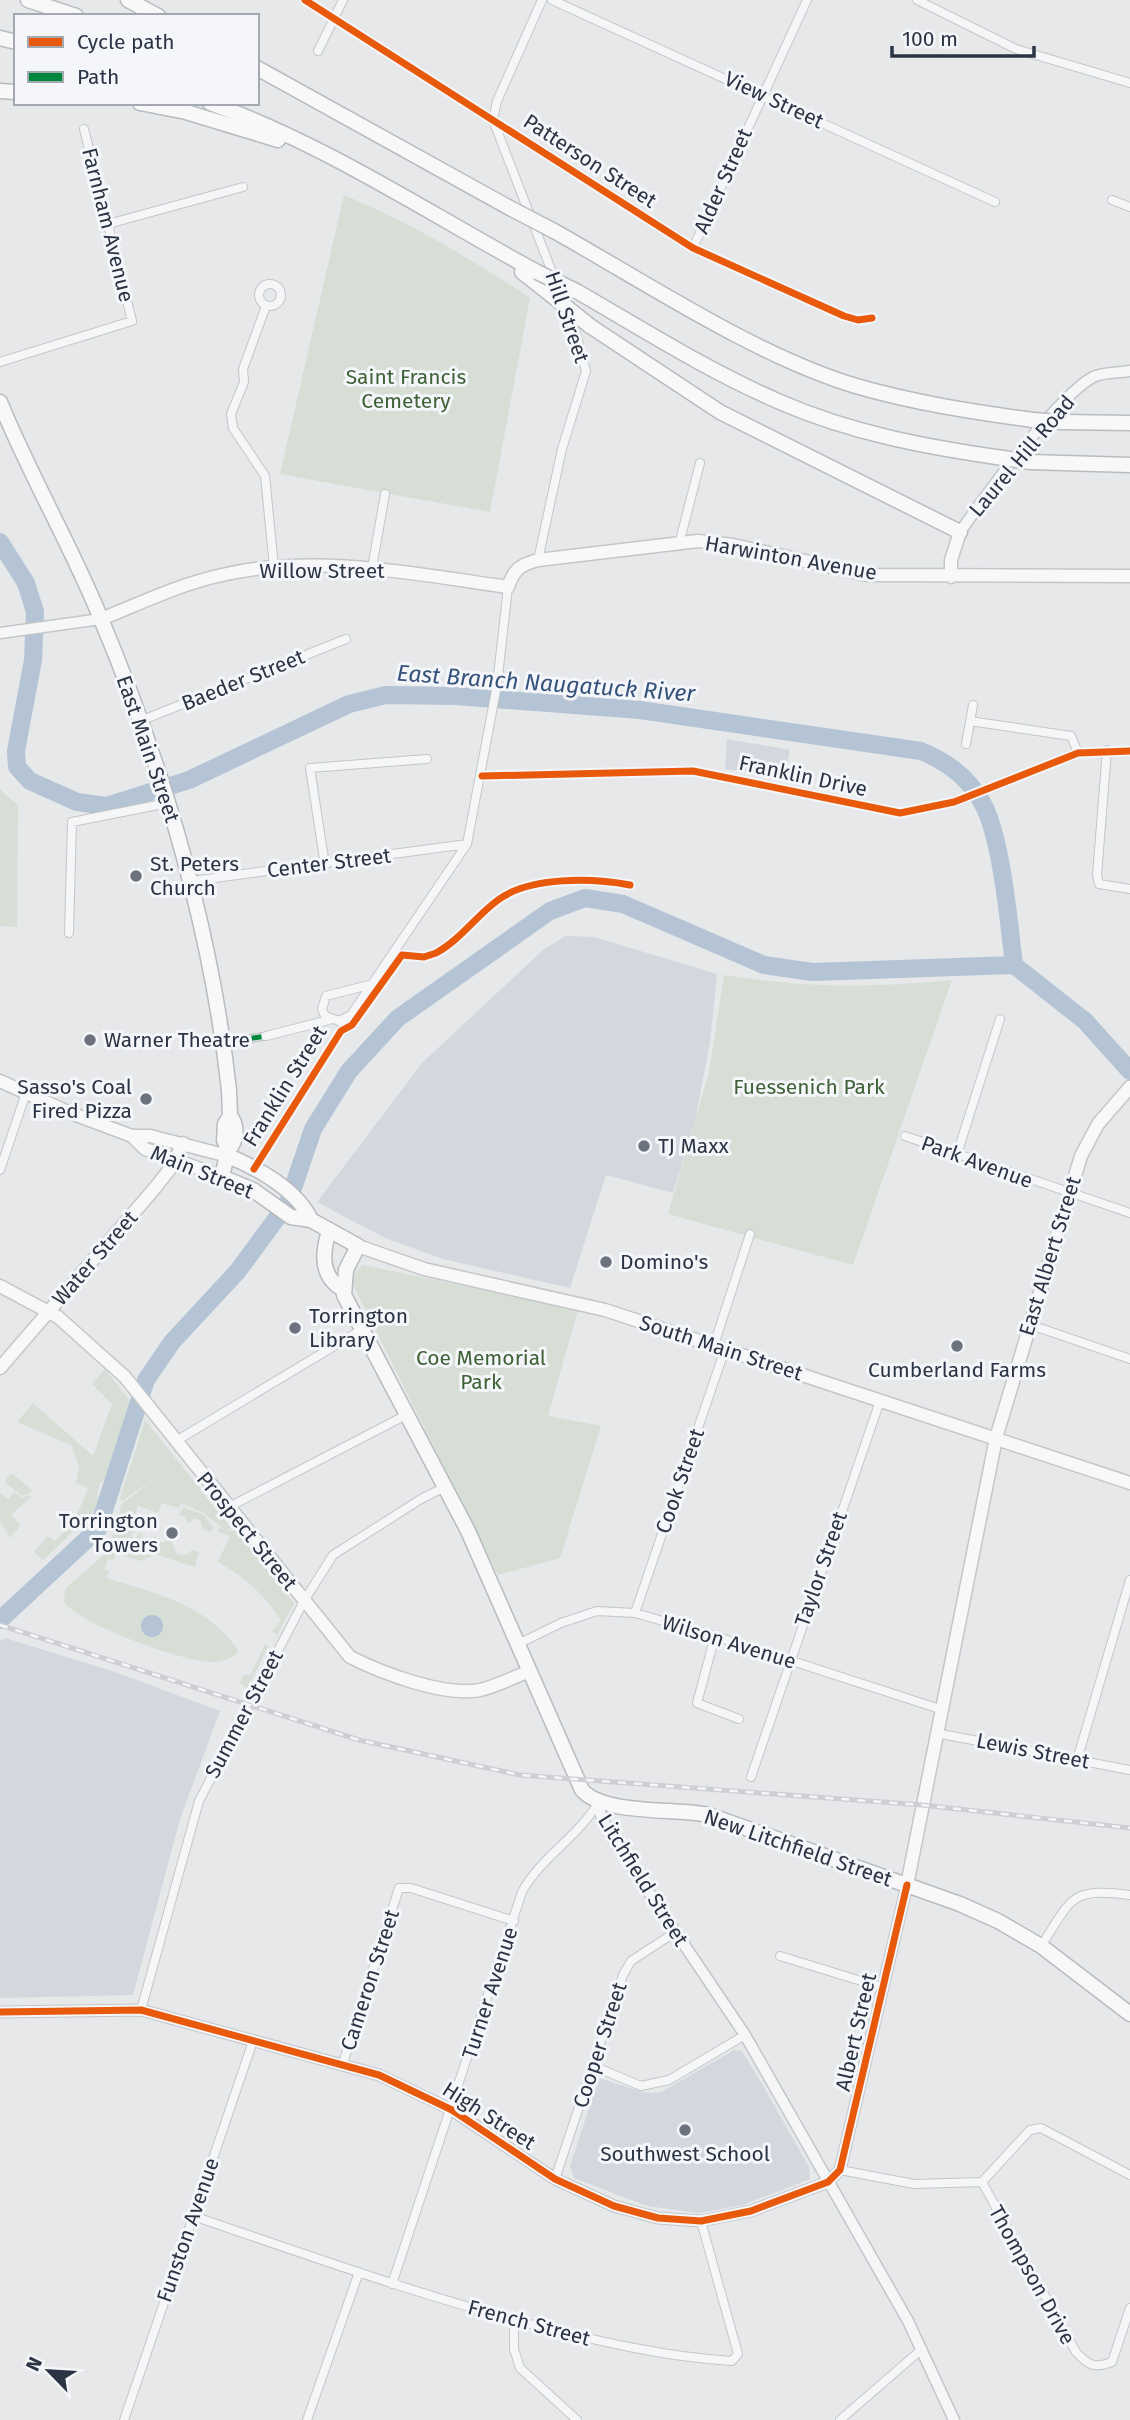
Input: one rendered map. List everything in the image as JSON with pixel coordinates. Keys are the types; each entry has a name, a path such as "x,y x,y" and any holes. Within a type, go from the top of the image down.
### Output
{"highway":[{"path":"28,0 70,14"},
{"path":"128,0 154,14"},
{"path":"259,71 287,83 788,360 854,385 936,407 1062,422 1130,423"},
{"path":"150,105 186,112 330,157"},
{"path":"215,105 330,157 488,246 578,292 719,373 781,403 916,446 1030,462 1130,465"},
{"path":"488,246 590,326 720,412 960,532"},
{"name":"East Main Street","path":"2,409 101,619 168,801 192,881 222,1043 230,1116 234,1122 234,1145 222,1177"},
{"name":"Main Street","path":"231,1155 280,1187"},
{"name":"Main Street","path":"222,1177 250,1189 274,1205"},
{"name":"South Main Street","path":"280,1187 298,1201 311,1220"},
{"name":"South Main Street","path":"274,1205 289,1216 311,1220 358,1247"},
{"name":"Litchfield Street","path":"329,1231 324,1253 326,1272 330,1280 342,1289 445,1487 519,1644 576,1780 586,1795 598,1803"},
{"path":"342,1289 348,1262 358,1247"},
{"name":"New Litchfield Street","path":"598,1803 709,1815 907,1885 998,1921 1041,1946 1130,2014"}],"main road":[{"name":"Laurel Hill Road","path":"951,577 951,561 960,532"},
{"name":"Harwinton Avenue","path":"538,560 698,541 733,545 867,575 1130,576"},
{"path":"508,587 513,573 521,565 538,560"},
{"name":"Willow Street","path":"101,619 176,588 222,575 274,567 372,568 508,587"},
{"name":"Main Street","path":"0,1081 132,1136 147,1136 231,1155"},
{"name":"East Albert Street","path":"996,1438 1028,1324 1087,1141 1130,1087"},
{"name":"Main Street","path":"132,1136 145,1149 222,1177"},
{"name":"Water Street","path":"0,1368 176,1160 183,1143"},
{"name":"South Main Street","path":"358,1247 424,1269 605,1310 1130,1483"},
{"name":"Prospect Street","path":"0,1286 48,1312 88,1341 125,1377 227,1508 350,1657 371,1668 454,1692 480,1690 530,1671"},
{"name":"Albert Street","path":"907,1885 996,1438"}],"street":[{"name":"Patterson Street","path":"304,0 693,248 844,316 858,320 872,318"},
{"path":"318,51 343,0"},
{"path":"493,120 497,101 542,0"},
{"name":"View Street","path":"552,0 995,202"},
{"name":"Alder Street","path":"693,248 807,0"},
{"path":"917,0 1016,50 1130,83"},
{"name":"Hill Street","path":"493,120 576,334 586,371 562,449 538,560"},
{"name":"Farnham Avenue","path":"0,362 132,321 84,129"},
{"path":"108,224 243,187"},
{"path":"1112,200 1130,207"},
{"path":"266,306 243,369 244,382 231,414 233,428 265,475 274,567"},
{"name":"Laurel Hill Road","path":"960,532 984,498 1071,394 1095,376 1130,371"},
{"path":"679,544 700,463"},
{"path":"372,568 385,495"},
{"name":"Franklin Street","path":"258,1171 338,1036 344,1020 351,1015 467,844 482,776 497,685 508,587"},
{"path":"0,633 101,619"},
{"name":"Baeder Street","path":"140,721 346,639"},
{"path":"966,744 973,705"},
{"path":"970,721 1072,736 1078,753"},
{"path":"1107,750 1097,875 1099,884 1130,889"},
{"name":"Franklin Drive","path":"482,776 693,771 900,813 954,802 1078,753 1130,751"},
{"path":"325,865 310,768 427,759"},
{"path":"69,933 72,822 168,801"},
{"name":"Center Street","path":"192,881 467,844"},
{"name":"Franklin Street","path":"344,1020 329,1020 322,1009 326,996 369,985"},
{"path":"957,1154 1000,1018"},
{"path":"222,1043 265,1036 329,1020"},
{"path":"0,1170 26,1093"},
{"name":"Park Avenue","path":"905,1136 1130,1213"},
{"name":"Cook Street","path":"635,1613 720,1347 750,1234"},
{"path":"1028,1324 1130,1359"},
{"path":"176,1441 362,1330"},
{"name":"Taylor Street","path":"751,1777 880,1401"},
{"path":"227,1508 408,1414"},
{"name":"Summer Street","path":"141,2010 199,1801 304,1601 333,1555 421,1499 445,1487"},
{"path":"1077,1760 1130,1580"},
{"name":"Wilson Avenue","path":"519,1644 561,1623 597,1611 635,1613 940,1709"},
{"path":"715,1636 697,1703 738,1719"},
{"name":"Lewis Street","path":"936,1733 1130,1770"},
{"name":"Turner Avenue","path":"393,2284 522,1892 533,1872 583,1823 598,1803"},
{"name":"Litchfield Street","path":"598,1803 607,1829 674,1933 745,2035 922,2349 954,2420"},
{"name":"Albert Street","path":"840,2170 907,1885"},
{"name":"Cameron Street","path":"342,2066 399,1888 411,1888 514,1921"},
{"path":"1041,1946 1072,1899 1096,1891 1130,1895"},
{"name":"Cooper Street","path":"555,2179 623,1975 631,1961 674,1933"},
{"path":"780,1956 884,1988"},
{"name":"High Street","path":"0,2012 141,2010 379,2075 452,2110 555,2179 614,2206 658,2218 701,2221 751,2211 828,2182"},
{"path":"593,2066 642,2086 669,2080 745,2035"},
{"name":"Funston Avenue","path":"124,2420 253,2041"},
{"name":"Thompson Drive","path":"840,2170 914,2184 982,2182 1030,2130 1041,2128 1130,2175"},
{"path":"828,2182 840,2170"},
{"name":"Thompson Drive","path":"982,2182 1076,2352 1088,2365 1100,2367 1112,2362 1130,2308"},
{"name":"French Street","path":"193,2217 393,2284 610,2345 698,2359 732,2361 738,2354 701,2221"},
{"path":"307,2420 359,2272"},
{"path":"514,2319 514,2349 520,2368 577,2420"},
{"path":"840,2420 922,2349"}],"shaded area":[{"path":"727,739 790,750 785,777 725,769"},
{"path":"565,936 594,937 717,974 710,1042 695,1120 673,1193 606,1175 570,1288 443,1259 385,1238 317,1202 422,1063 543,950"},
{"path":"5,1638 112,1671 220,1711 180,1819 133,1995 0,1998 0,1641"},
{"name":"Southwest School","path":"734,2050 742,2051 761,2082 809,2167 810,2179 743,2205 699,2213 647,2206 574,2178 570,2166 599,2078 646,2093 661,2092"}],"green space":[{"name":"Saint Francis Cemetery","path":"344,195 439,242 530,298 490,512 280,474"},
{"path":"0,789 18,806 17,927 0,926"},
{"name":"Fuessenich Park","path":"724,975 838,985 952,980 853,1265 668,1214 709,1072"},
{"name":"Coe Memorial Park","path":"363,1265 578,1310 548,1416 601,1426 560,1558 498,1575 353,1285 352,1276"},
{"path":"105,1369 129,1400 113,1472 99,1484 96,1510 43,1560 34,1552 48,1536 55,1541 67,1529 88,1488 76,1483 79,1466 71,1445 17,1422 33,1403 93,1456 112,1404 92,1384"},
{"path":"145,1420 232,1529 224,1529 205,1514 181,1503 179,1508 162,1503 158,1513 138,1506 133,1522 128,1520 126,1525 135,1532 131,1534 133,1540 141,1532 144,1539 149,1541 155,1536 159,1542 171,1541 177,1554 187,1555 192,1550 199,1552 195,1567 114,1541 110,1544 122,1504 160,1475 122,1501 120,1498"},
{"path":"11,1473 33,1491 22,1496 6,1483"},
{"path":"14,1492 22,1498 31,1497 11,1515 21,1525 10,1538 0,1521 0,1493 8,1499"},
{"path":"183,1507 204,1515 214,1528 210,1532 203,1530 200,1520 195,1518 188,1524 186,1517 180,1515 176,1520"},
{"path":"219,1528 236,1531 294,1603 277,1635 272,1631 281,1621 268,1603 245,1580 218,1562 230,1536 217,1531"},
{"path":"116,1544 153,1556 140,1561 116,1553 113,1560 108,1559 104,1569 109,1571 106,1578 162,1596 196,1611 225,1634 238,1650 236,1654 214,1662 156,1649 90,1621 64,1602 65,1589"},
{"path":"265,1644 269,1646 247,1688 240,1683 244,1674 250,1676"}],"water":[{"path":"152,1615 160,1618 163,1626 160,1634 152,1637 144,1634 141,1626 144,1618"}],"waterway":[{"name":"East Branch Naugatuck River","path":"0,542 26,583 35,612 33,660 16,751 17,767 30,781 77,802 106,806 189,780 349,704 386,695 456,696 640,710 921,751 958,773 984,806 1000,861 1014,965"},
{"path":"0,1620 98,1529 146,1380 172,1342 237,1272 288,1203 313,1129 349,1071 398,1018 550,911 585,898 623,904 764,965 812,972 1014,965"},
{"path":"1014,965 1085,1021 1130,1071"}],"railway":[{"path":"0,1625 359,1740 520,1775 922,1805 1130,1828"}],"marked path":[{"path":"222,1043 266,1036"}],"cycle path":[{"path":"305,0 693,248 844,316 858,320 872,318"},
{"path":"482,776 693,771 900,813 954,802 1078,753 1130,751"},
{"path":"254,1169 341,1031 352,1025 402,955 424,957 436,953 498,900 527,887 580,880 630,885"},
{"path":"0,2012 141,2010 379,2075 452,2110 555,2179 614,2206 658,2218 701,2221 751,2211 828,2182 840,2170 907,1885"}],"place":[{"name":"St. Peters Church","path":"136,876"},
{"name":"Warner Theatre","path":"90,1040"},
{"name":"Sasso's Coal Fired Pizza","path":"146,1099"},
{"name":"TJ Maxx","path":"644,1146"},
{"name":"Domino's","path":"606,1262"},
{"name":"Torrington Library","path":"295,1328"},
{"name":"Cumberland Farms","path":"957,1346"},
{"name":"Torrington Towers","path":"172,1533"},
{"name":"Southwest School","path":"685,2130"}]}
